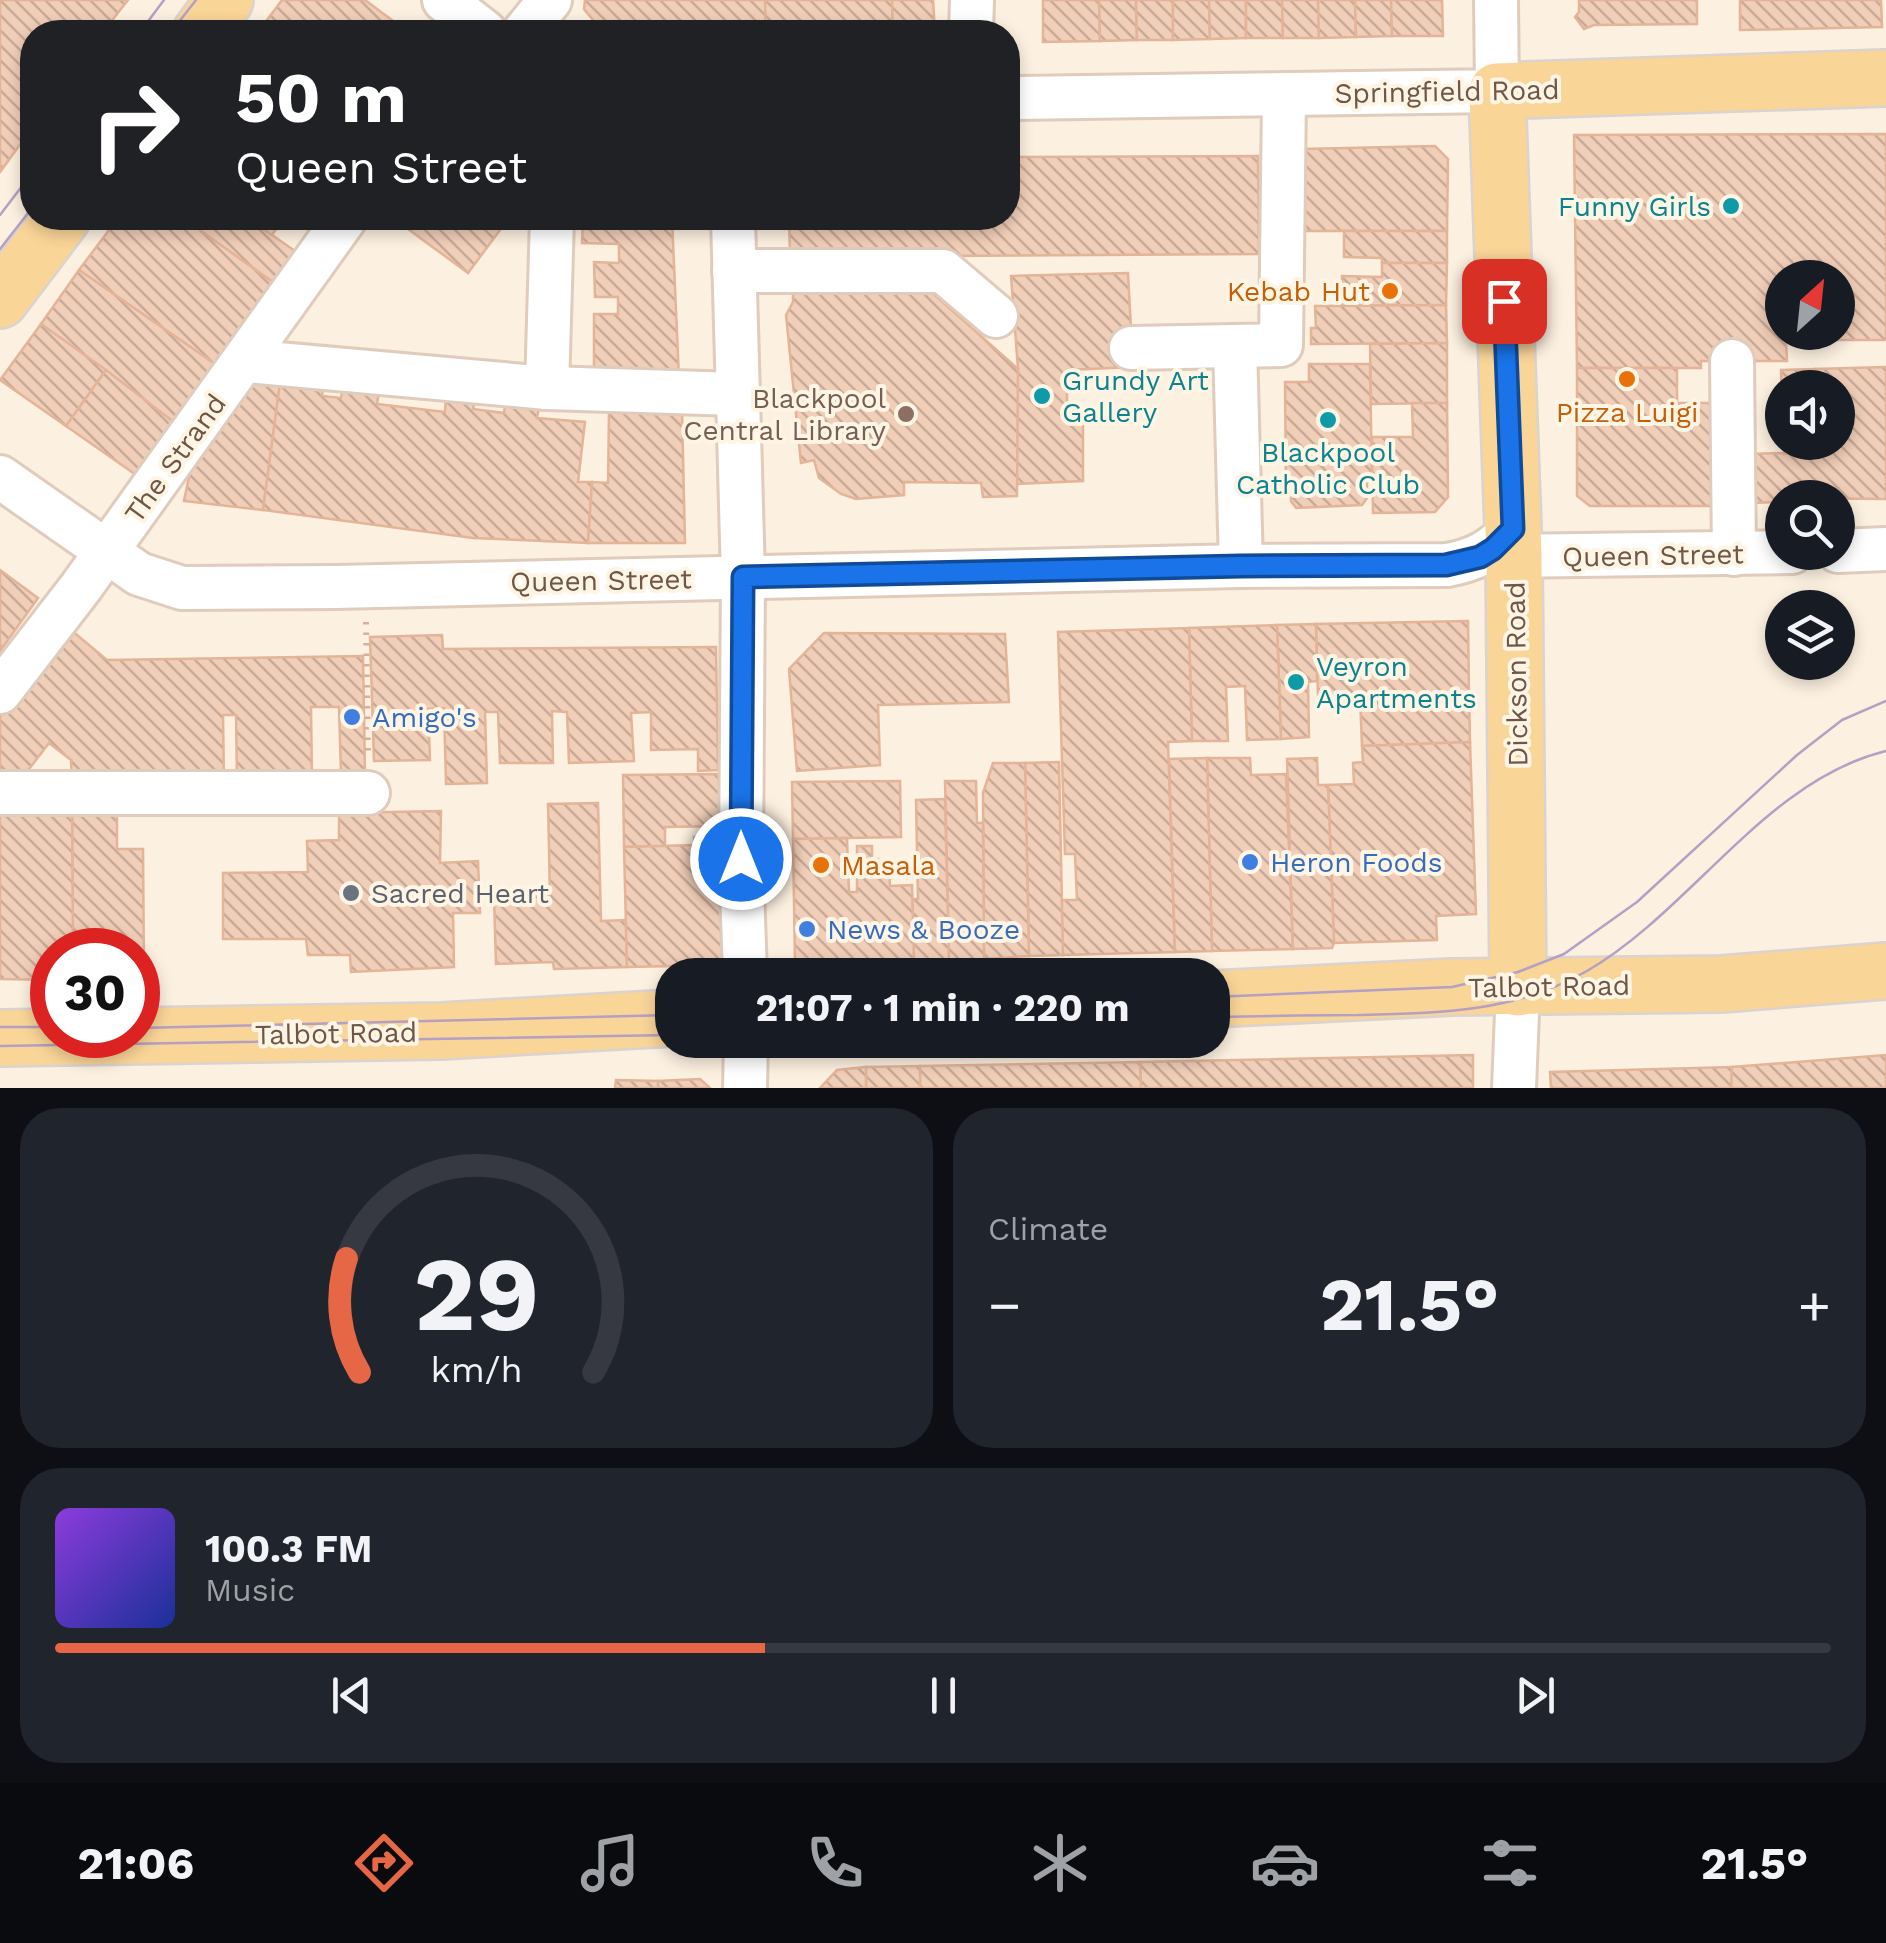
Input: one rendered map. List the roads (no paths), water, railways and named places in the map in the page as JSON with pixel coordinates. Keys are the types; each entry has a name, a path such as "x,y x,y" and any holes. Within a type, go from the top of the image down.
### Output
{"main road":[{"path":"209,20 225,0"},
{"name":"Springfield Road","path":"1498,91 1886,78"},
{"name":"Dickson Road","path":"1498,91 1514,542 1518,988"},
{"path":"0,300 53,230"},
{"name":"Talbot Road","path":"1230,998 1721,984 1886,971"},
{"name":"Talbot Road","path":"0,1038 441,1031 655,1019"}],"street":[{"path":"444,0 470,20"},
{"path":"534,20 550,0"},
{"name":"Dickson Road","path":"1496,0 1498,91"},
{"name":"Springfield Road","path":"1020,98 1498,91"},
{"path":"1131,348 1280,346 1284,94"},
{"name":"The Strand","path":"0,692 106,553 337,230"},
{"path":"547,388 552,230"},
{"path":"733,230 743,577 741,859 744,958"},
{"path":"734,271 943,271 996,316"},
{"path":"1235,346 1241,566"},
{"path":"246,361 547,388 737,394"},
{"path":"1732,361 1734,554"},
{"name":"Queen Street","path":"0,477 138,574 175,587 1446,565 1480,557 1514,542 1765,553"},
{"path":"1855,551 1886,550"},
{"path":"0,793 368,793"},
{"path":"1514,1088 1518,988"},
{"path":"745,1088 746,1058"}],"tram line":[{"path":"149,20 164,0"},
{"path":"180,20 196,0"},
{"path":"0,215 20,189"},
{"path":"0,249 20,223"},
{"path":"1230,996 1452,987 1518,972 1564,954 1637,902 1797,755 1842,720 1886,701"},
{"path":"1230,1017 1447,1011 1504,1003 1559,985 1625,945 1766,817 1803,789 1843,766 1886,751"},
{"path":"160,1027 655,1015"},
{"path":"0,1027 30,1027"},
{"path":"0,1046 655,1035"}],"place":[{"name":"Funny Girls","path":"1731,206"},
{"name":"Kebab Hut","path":"1390,291"},
{"name":"Pizza Luigi","path":"1627,379"},
{"name":"Grundy Art Gallery","path":"1042,396"},
{"name":"Blackpool Central Library","path":"906,414"},
{"name":"Blackpool Catholic Club","path":"1328,420"},
{"name":"Veyron Apartments","path":"1296,682"},
{"name":"Amigo's","path":"352,717"},
{"name":"Heron Foods","path":"1250,862"},
{"name":"Masala","path":"821,865"},
{"name":"Sacred Heart","path":"351,893"},
{"name":"News & Booze","path":"807,929"}]}
